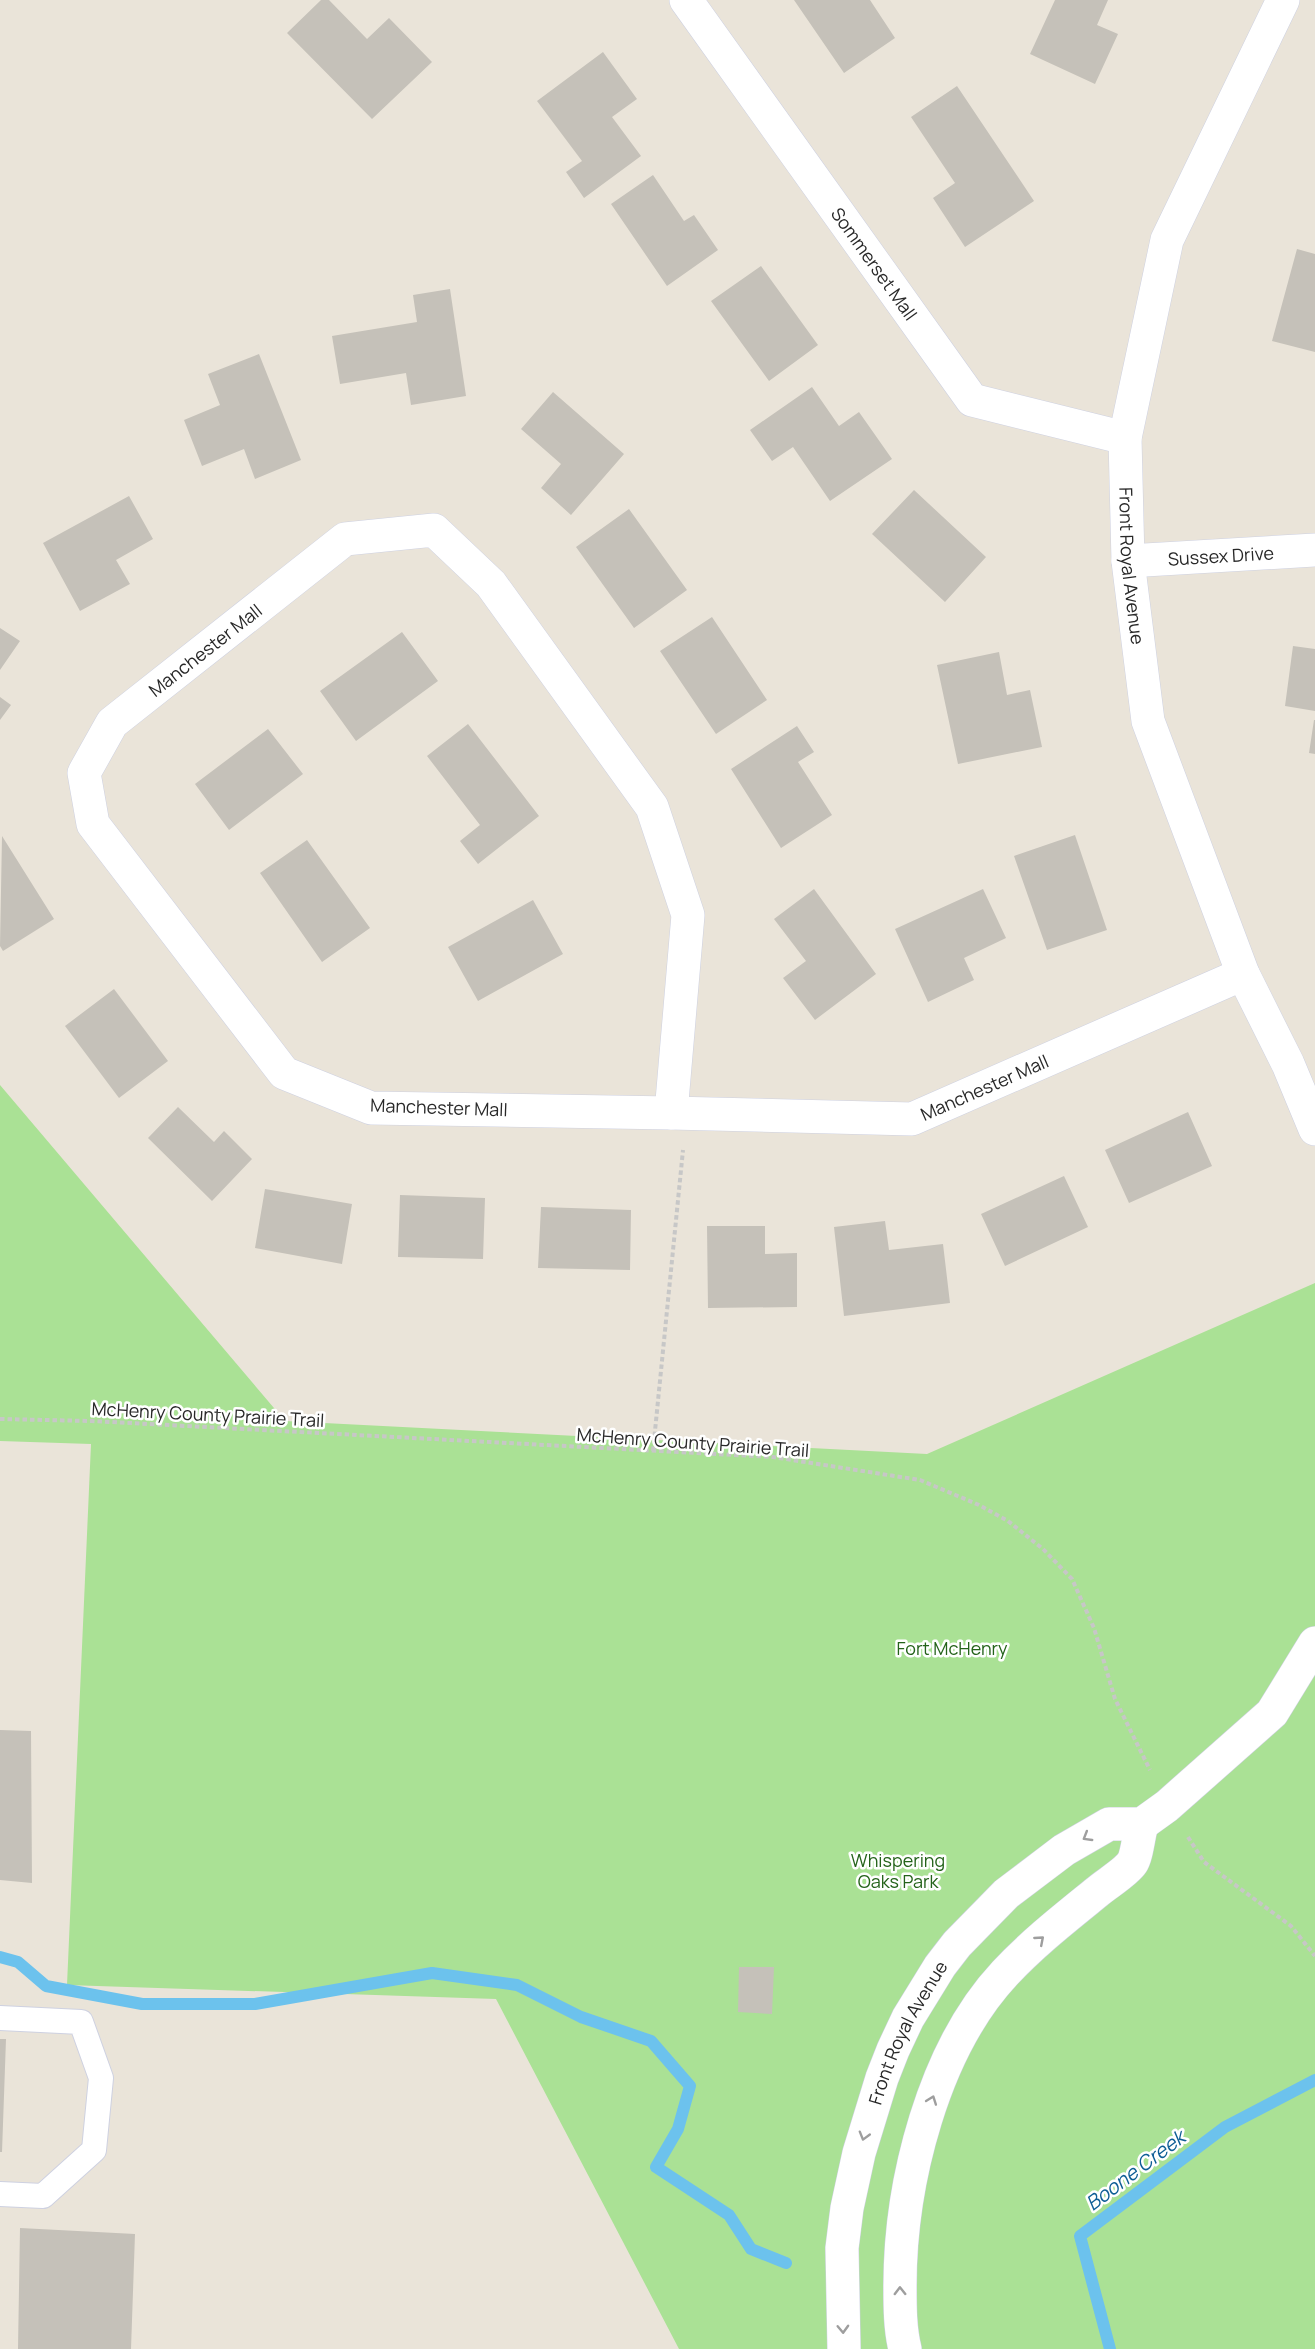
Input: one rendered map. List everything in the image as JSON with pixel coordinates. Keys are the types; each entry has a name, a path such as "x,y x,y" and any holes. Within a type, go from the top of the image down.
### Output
{"street":[{"name":"Sommerset Mall","path":"686,0 972,400 1125,438"},
{"name":"Front Royal Avenue","path":"1283,0 1167,240 1125,438 1128,561 1148,722 1243,974 1288,1064 1315,1130"},
{"name":"Manchester Mall","path":"678,1113 688,915 652,807 491,584 434,530 345,539 112,723 84,773 93,824 284,1073 371,1108 912,1119 1243,974"},
{"name":"Sussex Drive","path":"1128,561 1315,550"},
{"path":"905,2349 900,2295 900,2264 905,2211 924,2124 941,2079 976,2010 1004,1974 1062,1920 1132,1863 1154,1815 1272,1713 1315,1643"},
{"name":"Front Royal Avenue","path":"844,2349 842,2275 847,2208 870,2113 908,2018 940,1966 957,1944 1006,1894 1064,1850 1109,1824 1154,1815"}],"lane":[{"path":"0,2018 81,2022 101,2078 94,2150 43,2196 0,2194"}],"path":[{"path":"653,1450 678,1113"},
{"name":"McHenry County Prairie Trail","path":"0,1419 92,1421 773,1457 920,1480 980,1505 1008,1521 1043,1549 1072,1579 1094,1628 1154,1815 1204,1862 1291,1926 1315,1956"}],"green space":[{"name":"Whispering Oaks Park","path":"0,1085 285,1421 927,1454 1315,1283 1315,2349 679,2349 496,1999 67,1985 91,1444 0,1441"}],"building":[{"path":"321,0 329,0 367,39 389,18 432,62 372,119 287,33"},
{"path":"794,0 870,0 895,38 844,73"},
{"path":"1055,0 1108,0 1097,25 1118,34 1095,84 1030,54"},
{"path":"603,52 637,99 612,117 641,156 584,198 566,172 582,161 537,101"},
{"path":"957,86 1034,201 965,247 933,198 955,183 911,117"},
{"path":"653,175 684,221 694,215 718,250 667,286 611,204"},
{"path":"1297,249 1315,254 1315,352 1272,341"},
{"path":"761,266 818,345 769,381 711,301"},
{"path":"450,289 466,396 411,405 406,373 340,384 332,336 417,322 413,295"},
{"path":"259,354 301,460 255,479 244,449 202,466 184,420 220,405 208,374"},
{"path":"812,387 839,426 859,412 892,459 830,501 793,447 772,461 750,430"},
{"path":"553,392 624,454 571,515 541,488 561,464 521,429"},
{"path":"914,490 986,557 945,602 872,534"},
{"path":"129,496 153,539 116,560 130,584 80,611 43,543"},
{"path":"629,509 687,590 634,628 576,547"},
{"path":"712,617 767,700 716,734 660,651"},
{"path":"0,628 20,641 0,670"},
{"path":"402,632 438,681 356,741 320,691"},
{"path":"1293,646 1315,649 1315,711 1285,706"},
{"path":"999,652 1007,695 1030,690 1042,747 958,764 937,665"},
{"path":"0,697 11,705 0,720"},
{"path":"1315,720 1315,754 1309,753"},
{"path":"468,724 539,816 478,864 460,841 480,825 427,756"},
{"path":"797,726 814,752 798,762 832,815 781,848 731,769"},
{"path":"268,729 303,774 229,830 195,784"},
{"path":"1075,835 1107,930 1047,950 1014,856"},
{"path":"2,836 54,919 3,951 0,946"},
{"path":"307,840 370,928 322,962 260,873"},
{"path":"814,889 876,974 815,1020 783,978 806,961 774,919"},
{"path":"983,889 1006,938 964,958 974,980 928,1002 895,929"},
{"path":"533,900 563,954 478,1001 448,947"},
{"path":"114,989 168,1061 119,1098 65,1026"},
{"path":"178,1107 214,1142 224,1131 252,1159 212,1201 148,1138"},
{"path":"1188,1112 1212,1166 1129,1203 1105,1150"},
{"path":"1064,1176 1088,1227 1005,1266 981,1214"},
{"path":"265,1189 352,1204 342,1264 255,1248"},
{"path":"400,1195 485,1198 483,1259 398,1257"},
{"path":"541,1207 631,1210 630,1270 538,1268"},
{"path":"885,1221 889,1250 943,1244 950,1303 844,1316 834,1227"},
{"path":"707,1226 765,1226 765,1254 797,1253 797,1307 708,1308"},
{"path":"0,1730 31,1731 32,1883 0,1880"},
{"path":"739,1967 774,1967 772,2014 738,2012"},
{"path":"0,2039 6,2039 2,2152 0,2152"},
{"path":"20,2228 135,2234 131,2349 18,2349"}],"waterway":[{"path":"0,1957 18,1962 46,1986 142,2004 255,2004 432,1973 517,1985 581,2017 651,2041 690,2086 678,2129 656,2167 729,2215 751,2249 786,2263"},
{"name":"Boone Creek","path":"1110,2349 1080,2236 1225,2127 1315,2080"}],"park label":[{"name":"Fort McHenry","path":"952,1648"}]}
